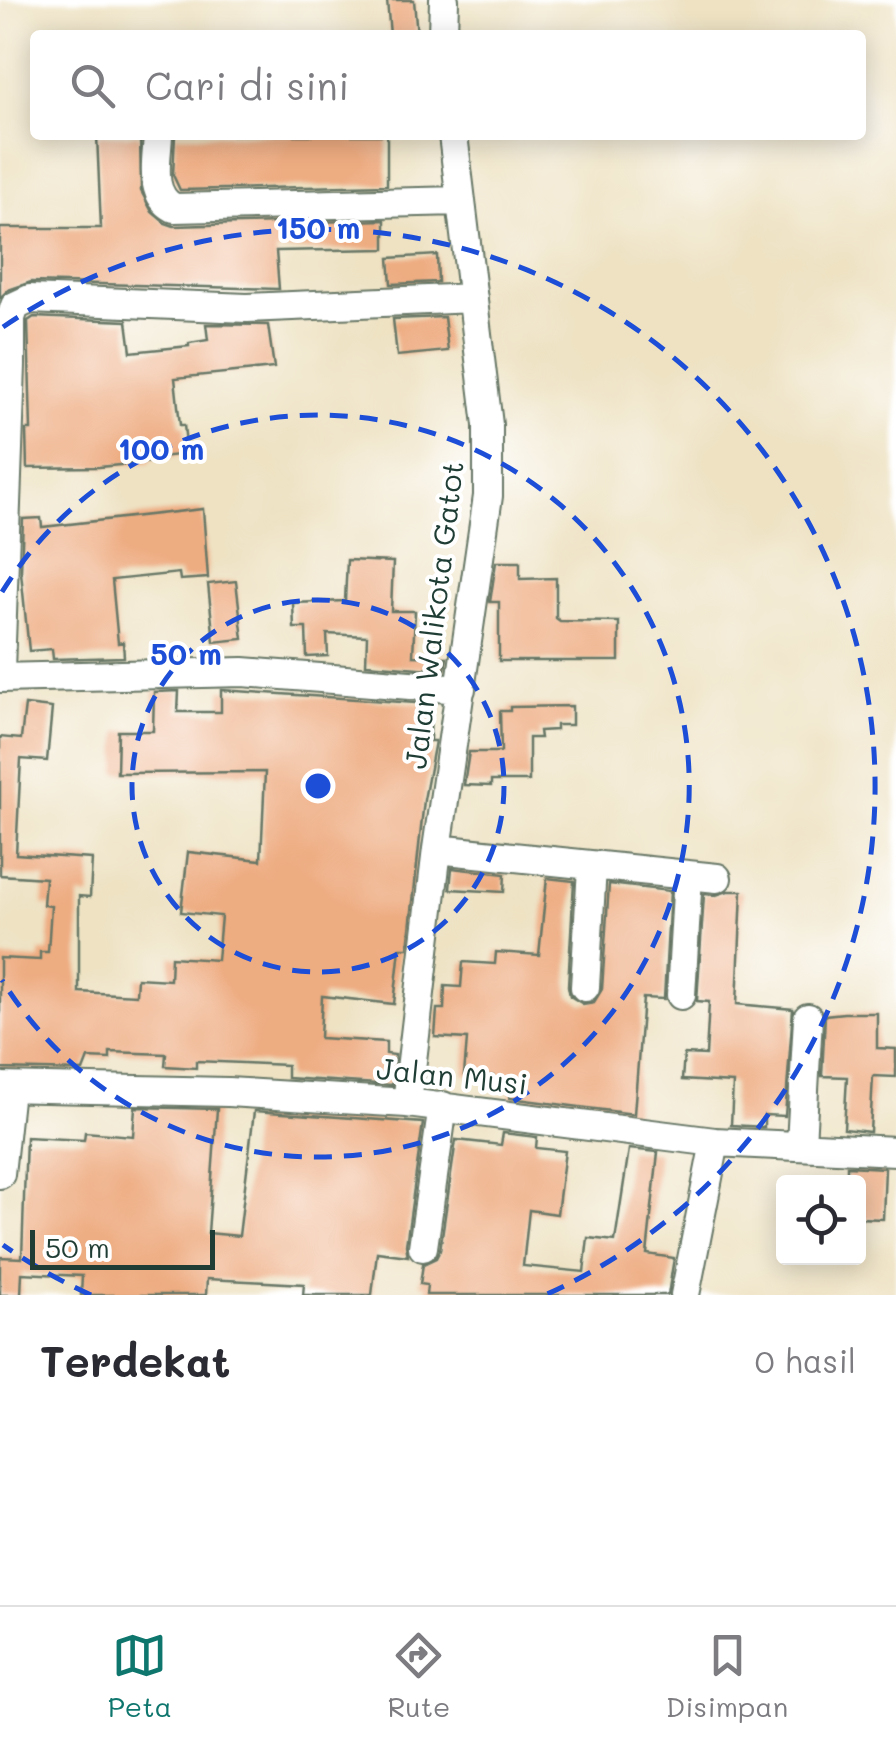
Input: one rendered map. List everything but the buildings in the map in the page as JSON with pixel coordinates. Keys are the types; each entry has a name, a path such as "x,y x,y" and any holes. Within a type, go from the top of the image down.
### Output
{"street":[{"path":"443,30 444,0"},
{"path":"158,140 156,192 174,208 461,201"},
{"name":"Jalan Walikota Gatot","path":"406,1103 437,849 488,496 488,424 454,140"},
{"path":"461,689 243,672 0,674 5,364 15,306 30,298 247,308 473,298"},
{"path":"437,849 717,878"},
{"path":"585,986 592,867"},
{"path":"681,995 688,875"},
{"path":"801,1144 808,1018"},
{"path":"0,1174 5,1088"},
{"name":"Jalan Musi","path":"5,1088 228,1092 406,1103 716,1142 896,1151"},
{"path":"423,1246 443,1106"},
{"path":"685,1295 716,1142"}]}
